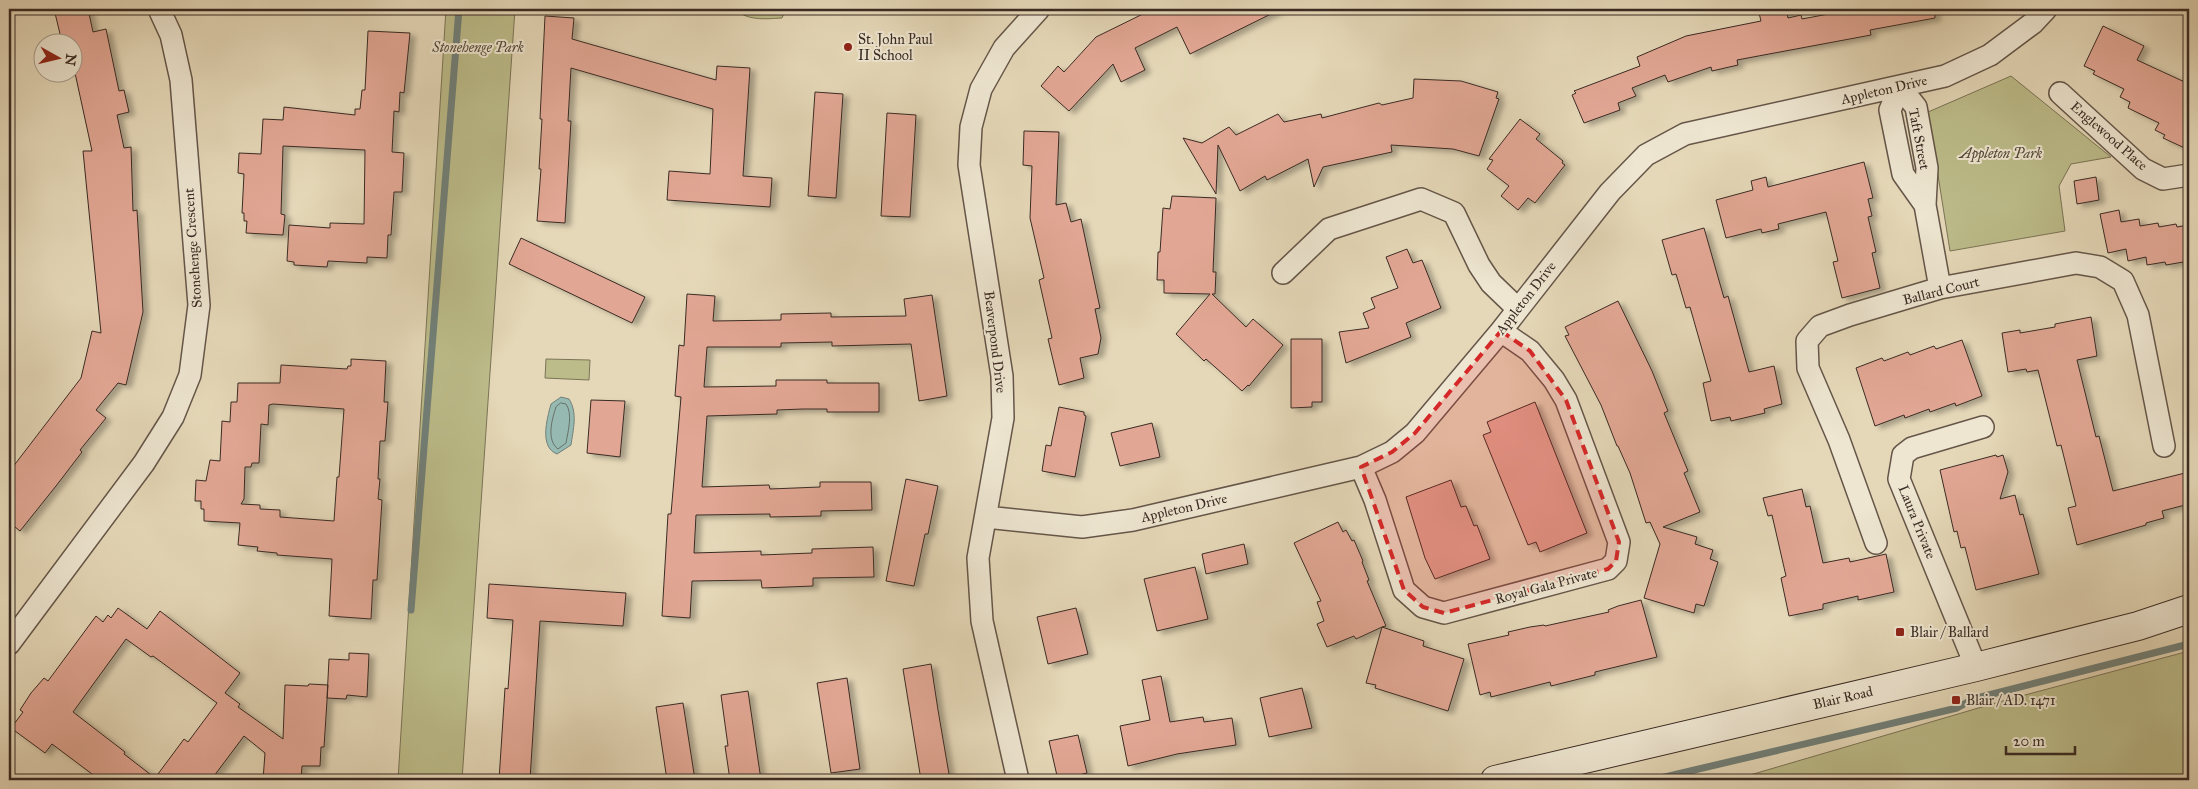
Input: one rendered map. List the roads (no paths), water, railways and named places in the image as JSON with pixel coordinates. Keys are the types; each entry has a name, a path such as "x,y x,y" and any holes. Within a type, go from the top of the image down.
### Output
{"main road":[{"name":"Blair Road","path":"1494,780 1976,667 2138,626 2189,609"}],"street":[{"name":"Stonehenge Crescent","path":"9,644 144,463 173,417 190,375 199,305 181,90 170,35 159,9"},
{"name":"Beaverpond Drive","path":"1018,780 982,621 978,558 1003,418 1002,376 969,164 971,127 981,89 1004,48 1039,9"},
{"name":"Appleton Drive","path":"986,517 1082,528 1132,520 1361,466 1392,452 1415,433 1518,309 1610,192 1646,155 1685,134 1945,76 1990,55 2033,23 2046,9"},
{"name":"Taft Street","path":"1900,86 1890,110 1903,174 1925,205 1940,288"},
{"name":"Englewood Place","path":"2060,93 2143,169 2162,179 2189,175"},
{"path":"1283,273 1329,229 1421,199 1454,213 1479,264 1491,283 1518,309"},
{"name":"Ballard Court","path":"1876,543 1838,440 1808,368 1807,341 1820,326 1850,315 1940,288 2076,264 2100,267 2123,281 2138,315 2164,446"},
{"name":"Royal Gala Private","path":"1361,466 1376,500 1404,590 1423,607 1444,613 1608,569 1616,561 1619,542 1566,400 1554,380 1530,351 1500,331"},
{"name":"Laura Private","path":"1976,667 1899,479 1903,455 1912,448 1983,427"}],"water":[{"path":"561,397 569,399 572,404 574,422 571,445 557,454 548,445 546,432 551,404"}],"waterway":[{"path":"411,610 459,9"},
{"path":"1652,780 1957,708 1973,699 2189,644"}],"place":[{"name":"St. John Paul II School","path":"848,47"},
{"name":"Blair / Ballard","path":"1900,632"},
{"name":"Blair / AD. 1471","path":"1956,700"}],"park label":[{"name":"Stonehenge Park","path":"478,47"},
{"name":"Appleton Park","path":"2001,153"}]}
